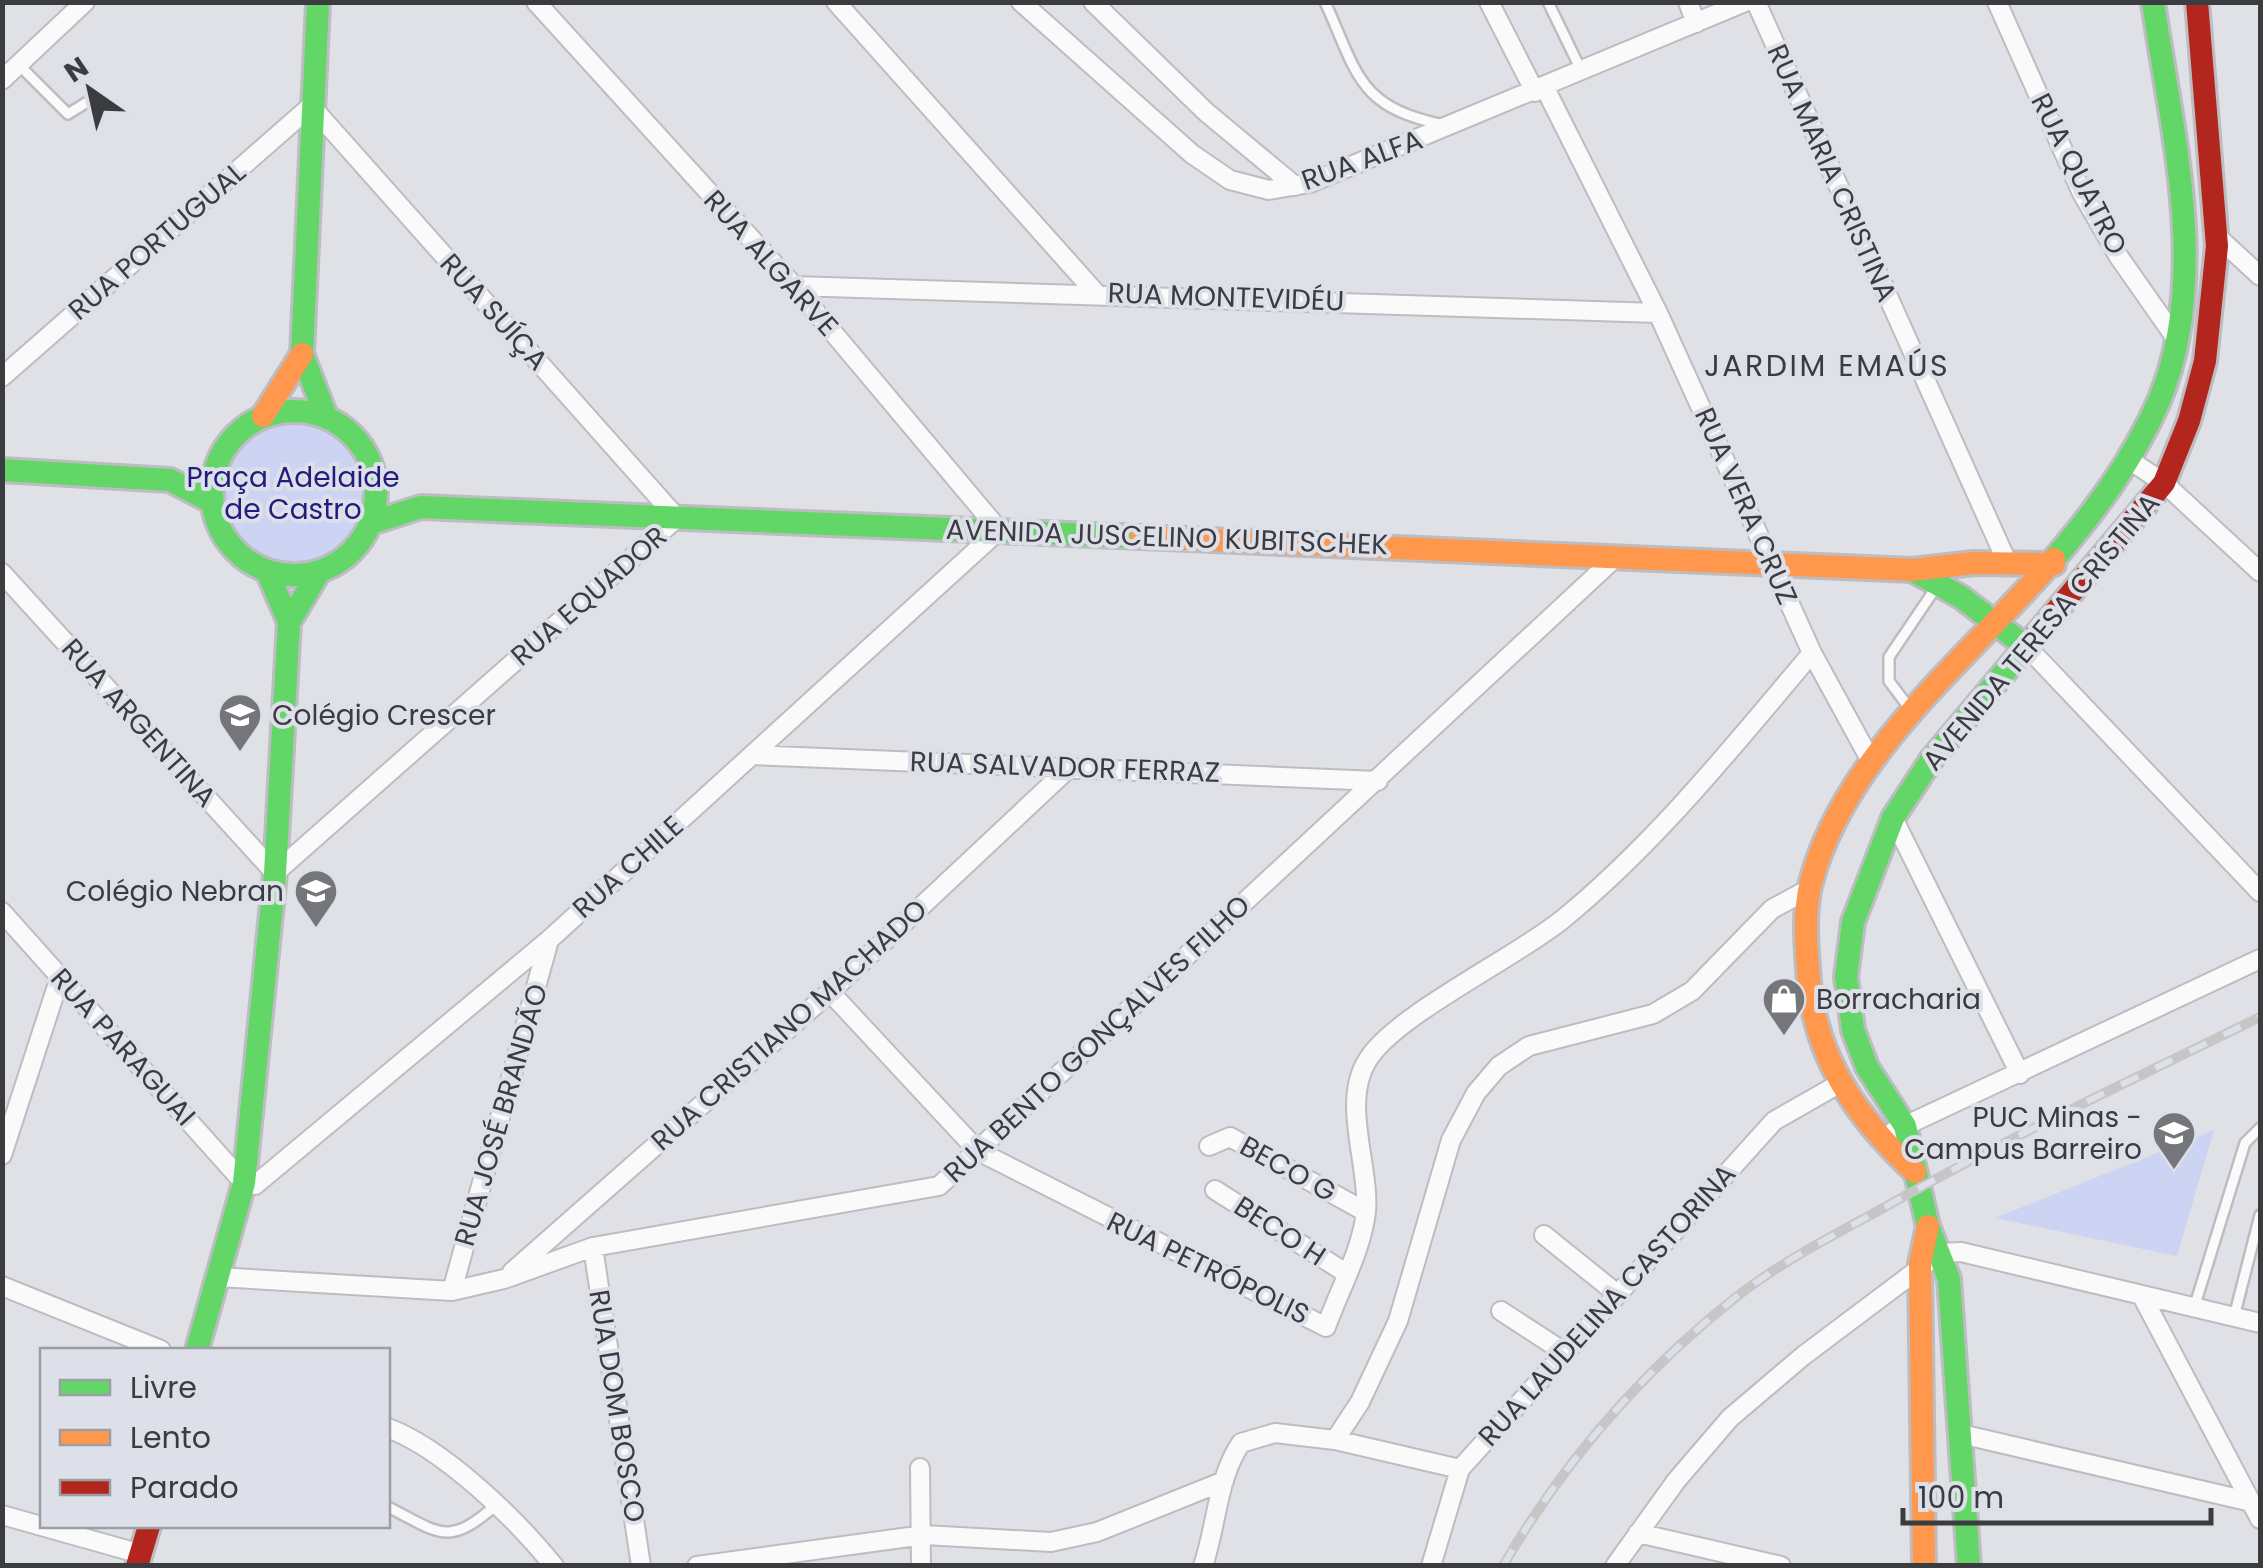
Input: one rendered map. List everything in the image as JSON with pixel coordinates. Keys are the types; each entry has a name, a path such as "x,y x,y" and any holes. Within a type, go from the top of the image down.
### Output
{"street":[{"path":"2,80 85,2"},
{"path":"318,2 302,354 326,416"},
{"name":"RUA ALGARVE","path":"536,2 794,286 1000,530"},
{"path":"554,22 555,2"},
{"path":"836,2 1095,292"},
{"name":"RUA ALFA","path":"1021,2 1192,154 1230,180 1269,190 1294,186 1451,126 1744,2"},
{"path":"1093,2 1206,112 1294,186"},
{"name":"RUA VERA CRUZ","path":"1489,2 1658,313 1812,653 1871,761"},
{"path":"1688,2 1696,23"},
{"name":"RUA MARIA CRISTINA","path":"1756,2 2007,562"},
{"name":"RUA QUATRO","path":"1998,2 2082,193 2119,257 2175,337"},
{"name":"AVENIDA TERESA CRISTINA","path":"1915,1172 1877,1139 1837,1085 1816,1038 1806,992 1809,889 1846,802 1871,761 1912,712 2054,564 2131,461 2160,397 2182,305 2185,224 2153,2"},
{"name":"AVENIDA TERESA CRISTINA","path":"1915,1172 1904,1126 1860,1048 1846,977 1853,922 1893,818 1966,714 2028,648 2164,483 2188,432 2208,364 2220,238 2197,2"},
{"name":"RUA PORTUGUAL","path":"2,377 312,106"},
{"name":"RUA SUÍÇA","path":"312,106 678,518"},
{"path":"2220,238 2260,276"},
{"name":"RUA MONTEVIDÉU","path":"794,286 1095,292 1658,313"},
{"path":"263,416 294,410 326,416 360,442 376,481 371,523 359,544 341,561 319,572 292,575 266,570 230,544 212,502 217,464 227,444 263,416 302,354"},
{"path":"2131,461 2164,483 2260,572"},
{"path":"2,470 170,480 217,464"},
{"path":"170,480 212,502"},
{"name":"AVENIDA JUSCELINO KUBITSCHEK","path":"376,481 421,507"},
{"name":"AVENIDA JUSCELINO KUBITSCHEK","path":"371,523 421,507 1912,570 2007,562 2054,564"},
{"name":"RUA EQUADOR","path":"274,873 678,518"},
{"name":"RUA CHILE","path":"244,1183 264,1182 550,940 1000,530"},
{"name":"RUA BENTO GONÇALVES FILHO","path":"218,1277 452,1291 504,1279 592,1247 939,1186 1617,556"},
{"path":"198,1348 244,1183 274,873 288,622 266,570"},
{"path":"1912,570 1996,622 2028,648 2260,892"},
{"path":"288,622 319,572"},
{"name":"RUA ARGENTINA","path":"2,573 274,873"},
{"name":"RUA PETRÓPOLIS","path":"830,992 978,1151 1326,1326 1366,1212 1358,1087 1366,1062 1390,1036 1559,922 1616,874 1677,814 1812,653"},
{"name":"RUA SALVADOR FERRAZ","path":"752,754 1378,781"},
{"name":"RUA CRISTIANO MACHADO","path":"504,1279 830,992 1070,767"},
{"path":"1893,818 2020,1074"},
{"path":"1335,1440 1360,1402 1398,1321 1451,1140 1476,1093 1499,1066 1545,1040 1654,1014 1692,991 1772,909 1809,889"},
{"name":"RUA PARAGUAI","path":"2,912 244,1183"},
{"name":"RUA JOSÉ BRANDÃO","path":"452,1291 550,940"},
{"path":"1877,1139 2260,959"},
{"path":"2,1156 60,977"},
{"name":"RUA LAUDELINA CASTORINA","path":"1431,1566 1460,1469 1774,1120 1837,1085"},
{"name":"BECO G","path":"1209,1146 1230,1136 1366,1212"},
{"path":"1915,1172 1928,1226 1930,1259 1924,1566"},
{"name":"BECO H","path":"1214,1190 1346,1273"},
{"path":"1544,1235 1616,1293"},
{"name":"RUA DOM BOSCO","path":"592,1247 641,1566"},
{"path":"1615,1566 1730,1418 1930,1259 1962,1252 2260,1323"},
{"path":"1930,1259 1948,1280 1969,1566"},
{"path":"2,1286 155,1348"},
{"path":"2142,1296 2257,1508"},
{"path":"1501,1310 1564,1352"},
{"path":"390,1429 429,1452 496,1505 554,1566"},
{"path":"1203,1566 1224,1481 1242,1442 1256,1435 1275,1432 1335,1440 1460,1469"},
{"path":"1961,1434 2257,1508"},
{"path":"920,1468 924,1535 921,1566"},
{"path":"697,1566 924,1535 1051,1542 1096,1532 1224,1481"},
{"path":"2,1515 40,1527"},
{"path":"42,1528 139,1560 147,1528"},
{"path":"1638,1533 1781,1566"}],"lane":[{"path":"1326,2 1361,86 1372,98 1451,126"},
{"path":"1548,2 1582,72"},
{"path":"19,64 68,114 92,99"},
{"path":"1912,712 1889,681 1889,657 1938,584"},
{"path":"2194,1308 2245,1143 2260,1128"},
{"path":"2234,1317 2260,1215"},
{"path":"390,1508 452,1534 467,1530 496,1505"}],"green space":[{"name":"Praça Adelaide de Castro","path":"293,418 322,424 346,440 362,464 368,493 362,522 346,546 322,562 293,568 264,562 240,546 224,522 218,493 224,464 240,440 264,424"},
{"path":"2214,1130 2177,1256 1995,1218"}],"railway":[{"path":"1503,1566 1552,1490 1608,1419 1671,1353 1756,1282 1971,1160 2260,1017"}],"traffic: fast":[{"path":"318,2 302,354 326,416"},
{"path":"2054,559 2099,503 2138,444 2159,401 2174,353 2183,304 2185,254 2177,151 2153,2"},
{"path":"294,411 325,417 352,435 370,462 376,493 370,524 352,551 325,569 294,575 263,569 236,551 218,524 212,493 218,462 236,435 263,417 294,411"},
{"path":"2,470 170,480 212,502"},
{"path":"371,523 421,507 1141,537"},
{"path":"1912,570 1961,597 2028,648"},
{"path":"198,1348 244,1183 275,873 289,622 267,571"},
{"path":"289,622 319,572"},
{"path":"1969,1566 1949,1279 1928,1226 1905,1126 1867,1067 1853,1030 1846,977 1853,922 1893,818 1931,760 2035,636"}],"traffic: slow":[{"path":"263,416 302,354"},
{"path":"1141,537 1912,570 1974,563 2054,564"},
{"path":"1915,1172 1856,1106 1840,1081 1818,1029 1811,1000 1806,938 1810,886 1826,839 1879,751 2054,559"},
{"path":"1924,1566 1920,1264 1928,1226"}],"traffic: jam":[{"path":"2035,636 2164,483 2189,421 2205,361 2217,246 2197,2"},
{"path":"137,1566 148,1528"}],"place":[{"name":"Colégio Crescer","path":"240,753"},
{"name":"Colégio Nebran","path":"316,929"},
{"name":"Borracharia","path":"1784,1037"},
{"name":"PUC Minas - Campus Barreiro","path":"2174,1171"}],"district":[{"name":"JARDIM EMAÚS","path":"1827,365"}]}
